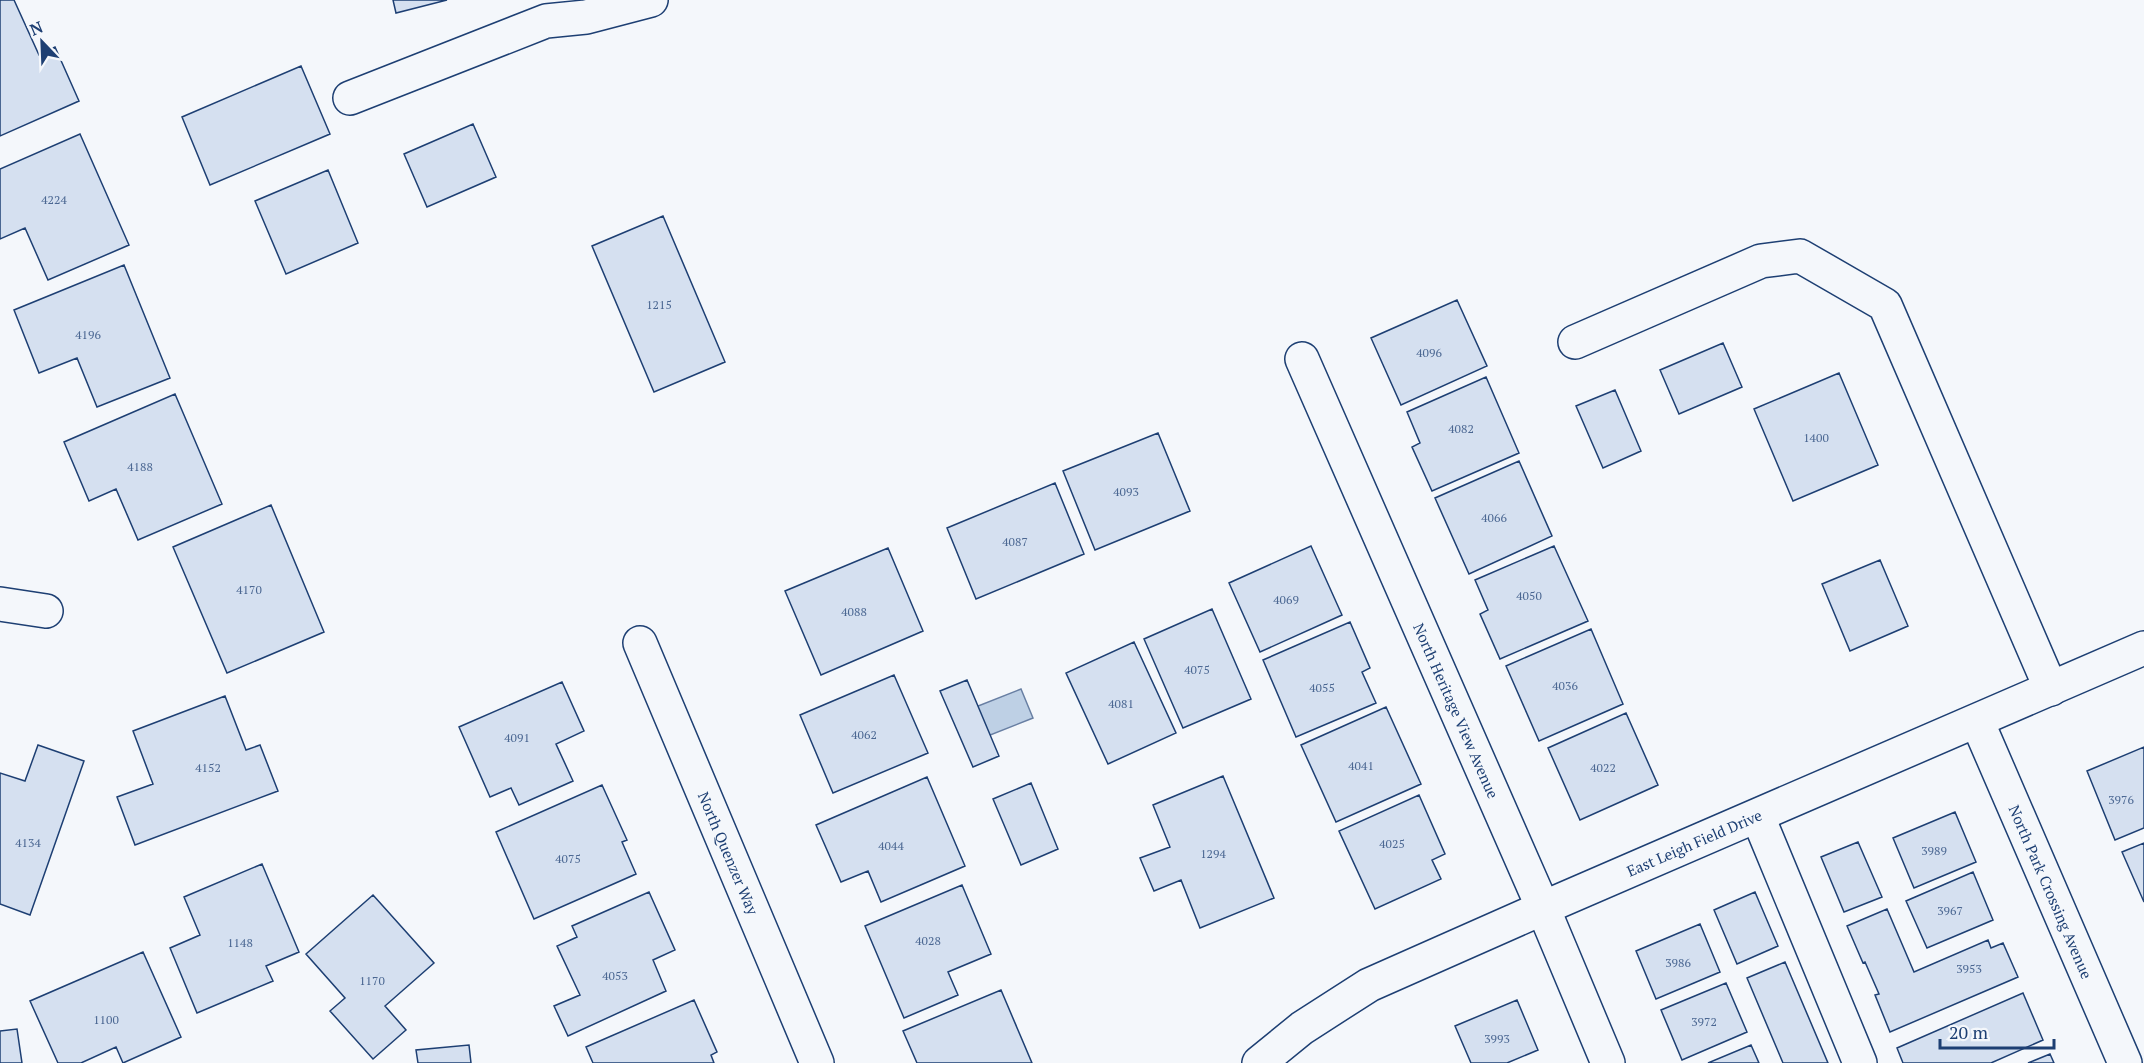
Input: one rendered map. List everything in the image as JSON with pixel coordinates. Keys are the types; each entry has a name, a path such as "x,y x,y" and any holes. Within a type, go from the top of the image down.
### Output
{"street":[{"path":"350,98 546,21 586,17 651,0"},
{"path":"1575,342 1761,261 1800,256 1885,305 2051,689"},
{"name":"North Heritage View Avenue","path":"1302,359 1543,908 1608,1063"},
{"path":"0,604 46,611"},
{"name":"North Quenzer Way","path":"640,643 818,1063"},
{"name":"East Leigh Field Drive","path":"1262,1062 1302,1028 1369,985 2144,648"},
{"name":"North Park Crossing Avenue","path":"1977,720 2125,1063"},
{"path":"1758,817 1860,1063"}],"water":[{"path":"1021,689 1033,718 975,741 963,712"}],"building":[{"path":"0,0 14,0 39,55 55,47 79,101 0,136"},
{"path":"393,0 447,0 396,13"},
{"path":"301,66 330,134 210,185 182,117"},
{"path":"473,124 496,177 427,207 404,154"},
{"path":"80,134 129,245 48,280 25,228 0,239 0,169"},
{"path":"328,170 358,243 286,274 255,201"},
{"path":"663,216 725,362 654,392 592,246"},
{"path":"124,265 170,378 97,407 77,358 39,373 14,310"},
{"path":"1457,300 1487,366 1401,405 1371,338"},
{"path":"1723,343 1742,387 1679,414 1660,370"},
{"path":"1839,373 1878,465 1793,501 1754,409"},
{"path":"1486,377 1519,453 1432,491 1412,447 1420,443 1407,412"},
{"path":"1615,390 1641,451 1603,468 1576,406"},
{"path":"175,394 222,504 138,540 116,489 89,501 64,442"},
{"path":"1158,433 1190,511 1095,550 1063,471"},
{"path":"1519,461 1552,536 1469,574 1435,498"},
{"path":"1055,483 1084,554 976,599 947,528"},
{"path":"271,505 324,632 227,673 173,547"},
{"path":"1311,546 1342,615 1260,652 1229,583"},
{"path":"1554,546 1588,621 1500,659 1480,614 1488,610 1475,580"},
{"path":"888,548 923,631 821,675 785,591"},
{"path":"1880,560 1908,626 1850,651 1822,584"},
{"path":"1212,609 1251,699 1183,728 1144,639"},
{"path":"1350,622 1370,668 1362,672 1376,703 1296,737 1263,660"},
{"path":"1591,629 1623,704 1539,741 1506,666"},
{"path":"1134,642 1176,733 1108,764 1066,673"},
{"path":"894,675 928,753 833,793 800,715"},
{"path":"967,680 999,756 973,767 940,691"},
{"path":"562,682 584,731 556,744 573,781 519,805 511,788 490,797 459,727"},
{"path":"225,696 246,750 260,745 278,791 135,845 117,797 153,784 133,731"},
{"path":"1386,707 1421,784 1336,822 1301,745"},
{"path":"1626,713 1658,785 1580,820 1548,748"},
{"path":"38,745 84,761 30,915 0,904 0,773 25,781"},
{"path":"2144,747 2144,828 2115,840 2087,771"},
{"path":"1223,776 1274,898 1200,928 1181,880 1154,891 1140,858 1170,847 1153,805"},
{"path":"927,777 965,866 881,902 868,871 841,882 816,825"},
{"path":"1031,783 1058,849 1021,865 993,799"},
{"path":"602,785 627,840 622,842 636,874 534,919 496,832"},
{"path":"1419,795 1445,854 1432,860 1441,879 1375,909 1339,831"},
{"path":"1955,812 1976,862 1914,888 1893,838"},
{"path":"1858,842 1882,897 1844,912 1821,857"},
{"path":"2144,843 2144,902 2122,852"},
{"path":"262,864 299,952 266,966 273,981 197,1013 170,948 200,935 184,897"},
{"path":"1973,872 1993,920 1927,948 1906,901"},
{"path":"962,885 991,954 948,972 958,995 904,1018 865,926"},
{"path":"649,892 675,950 653,960 666,991 568,1036 554,1006 580,995 557,946 577,937 572,926"},
{"path":"1755,892 1778,946 1737,964 1714,910"},
{"path":"373,895 434,963 385,1006 406,1030 373,1059 330,1011 345,998 306,954"},
{"path":"1887,909 1914,972 1988,940 1991,948 2003,943 2018,977 1890,1032 1875,995 1879,994 1847,926"},
{"path":"1700,924 1720,972 1656,999 1636,951"},
{"path":"143,952 181,1037 123,1063 116,1047 81,1063 58,1063 30,1001"},
{"path":"1785,962 1828,1063 1783,1063 1747,978"},
{"path":"1726,983 1747,1032 1682,1060 1661,1010"},
{"path":"1001,990 1032,1063 917,1063 903,1031"},
{"path":"2023,993 2043,1040 1991,1063 1903,1063 1897,1048"},
{"path":"694,1000 717,1052 711,1055 714,1063 593,1063 586,1047"},
{"path":"1517,1000 1538,1050 1507,1063 1471,1063 1455,1026"},
{"path":"17,1029 22,1063 0,1063 0,1031"},
{"path":"469,1045 471,1063 418,1063 416,1050"},
{"path":"1751,1045 1759,1063 1708,1063"},
{"path":"2050,1054 2054,1063 2028,1063"}]}
